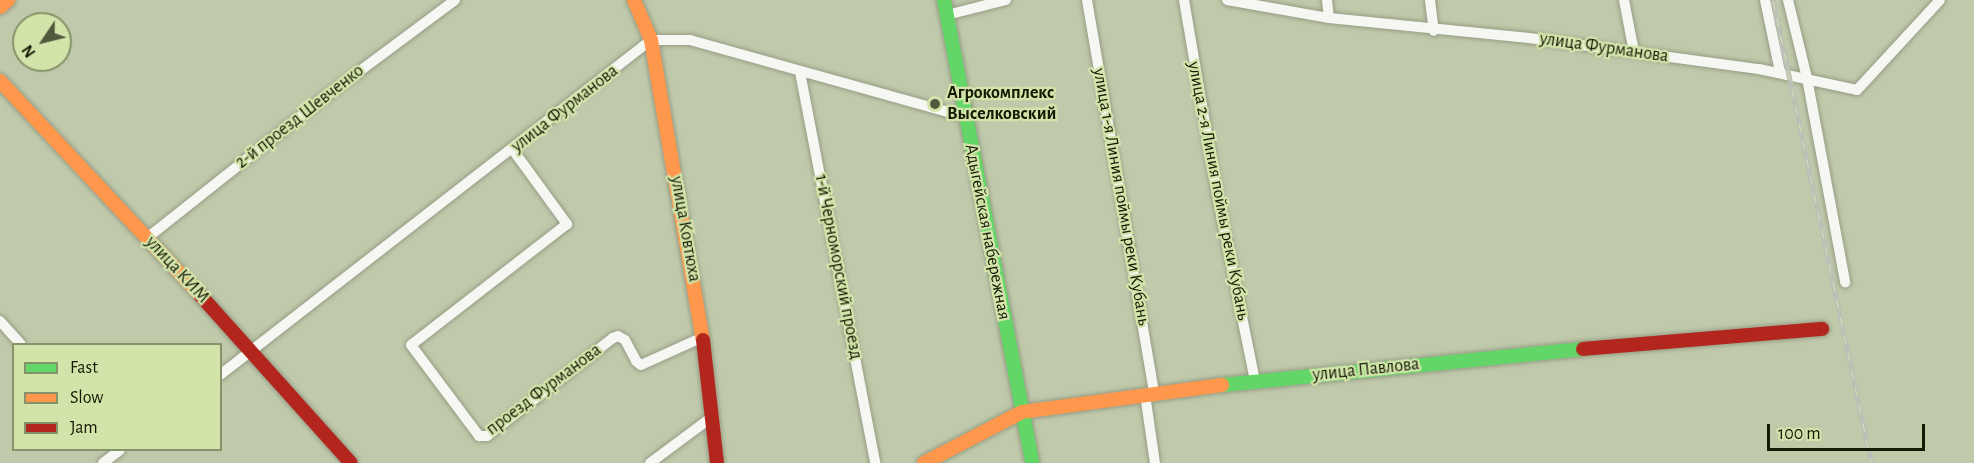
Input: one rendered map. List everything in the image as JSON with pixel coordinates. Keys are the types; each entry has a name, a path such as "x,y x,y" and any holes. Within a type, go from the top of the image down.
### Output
{"street":[{"path":"0,7 8,0"},
{"name":"2-й проезд Шевченко","path":"147,238 329,94 455,0"},
{"name":"улица Ковтюха","path":"633,0 643,17 651,40 703,337 717,463"},
{"name":"Адыгейская набережная","path":"944,0 1032,463"},
{"path":"946,15 1006,0"},
{"name":"улица 1-я Линия поймы реки Кубань","path":"1087,0 1150,394 1155,463"},
{"name":"улица 2-я Линия поймы реки Кубань","path":"1184,0 1217,194 1255,381"},
{"name":"улица Фурманова","path":"1227,0 1329,18 1434,31 1529,38 1780,72 1857,90 1941,0"},
{"path":"1327,0 1329,18"},
{"path":"1430,0 1434,31"},
{"path":"1624,0 1634,52"},
{"path":"1765,0 1780,72"},
{"path":"1788,0 1807,78 1845,282"},
{"path":"651,40 690,40 965,117"},
{"name":"улица Фурманова","path":"222,374 513,150 651,40"},
{"name":"1-й Черноморский проезд","path":"800,72 875,463"},
{"name":"улица КИМ","path":"0,81 252,351 351,463"},
{"name":"проезд Фурманова","path":"513,150 567,224 411,345 479,436 487,436 618,336 625,340 636,361 641,365 703,337"},
{"path":"0,321 19,343"},
{"name":"улица Павлова","path":"924,463 1022,412 1255,381 1578,349 1822,329"},
{"path":"650,463 712,417"},
{"path":"103,463 118,451"}],"railway":[{"path":"1773,0 1871,463"}],"traffic: fast":[{"path":"944,0 1032,463"},
{"path":"1222,385 1583,349"}],"traffic: slow":[{"path":"0,7 8,0"},
{"path":"634,0 651,40 703,340"},
{"path":"0,81 201,296"},
{"path":"924,463 1022,412 1222,385"}],"traffic: jam":[{"path":"201,296 351,463"},
{"path":"1583,349 1822,329"},
{"path":"703,340 717,463"}],"place":[{"name":"Агрокомплекс Выселковский","path":"935,104"}]}
